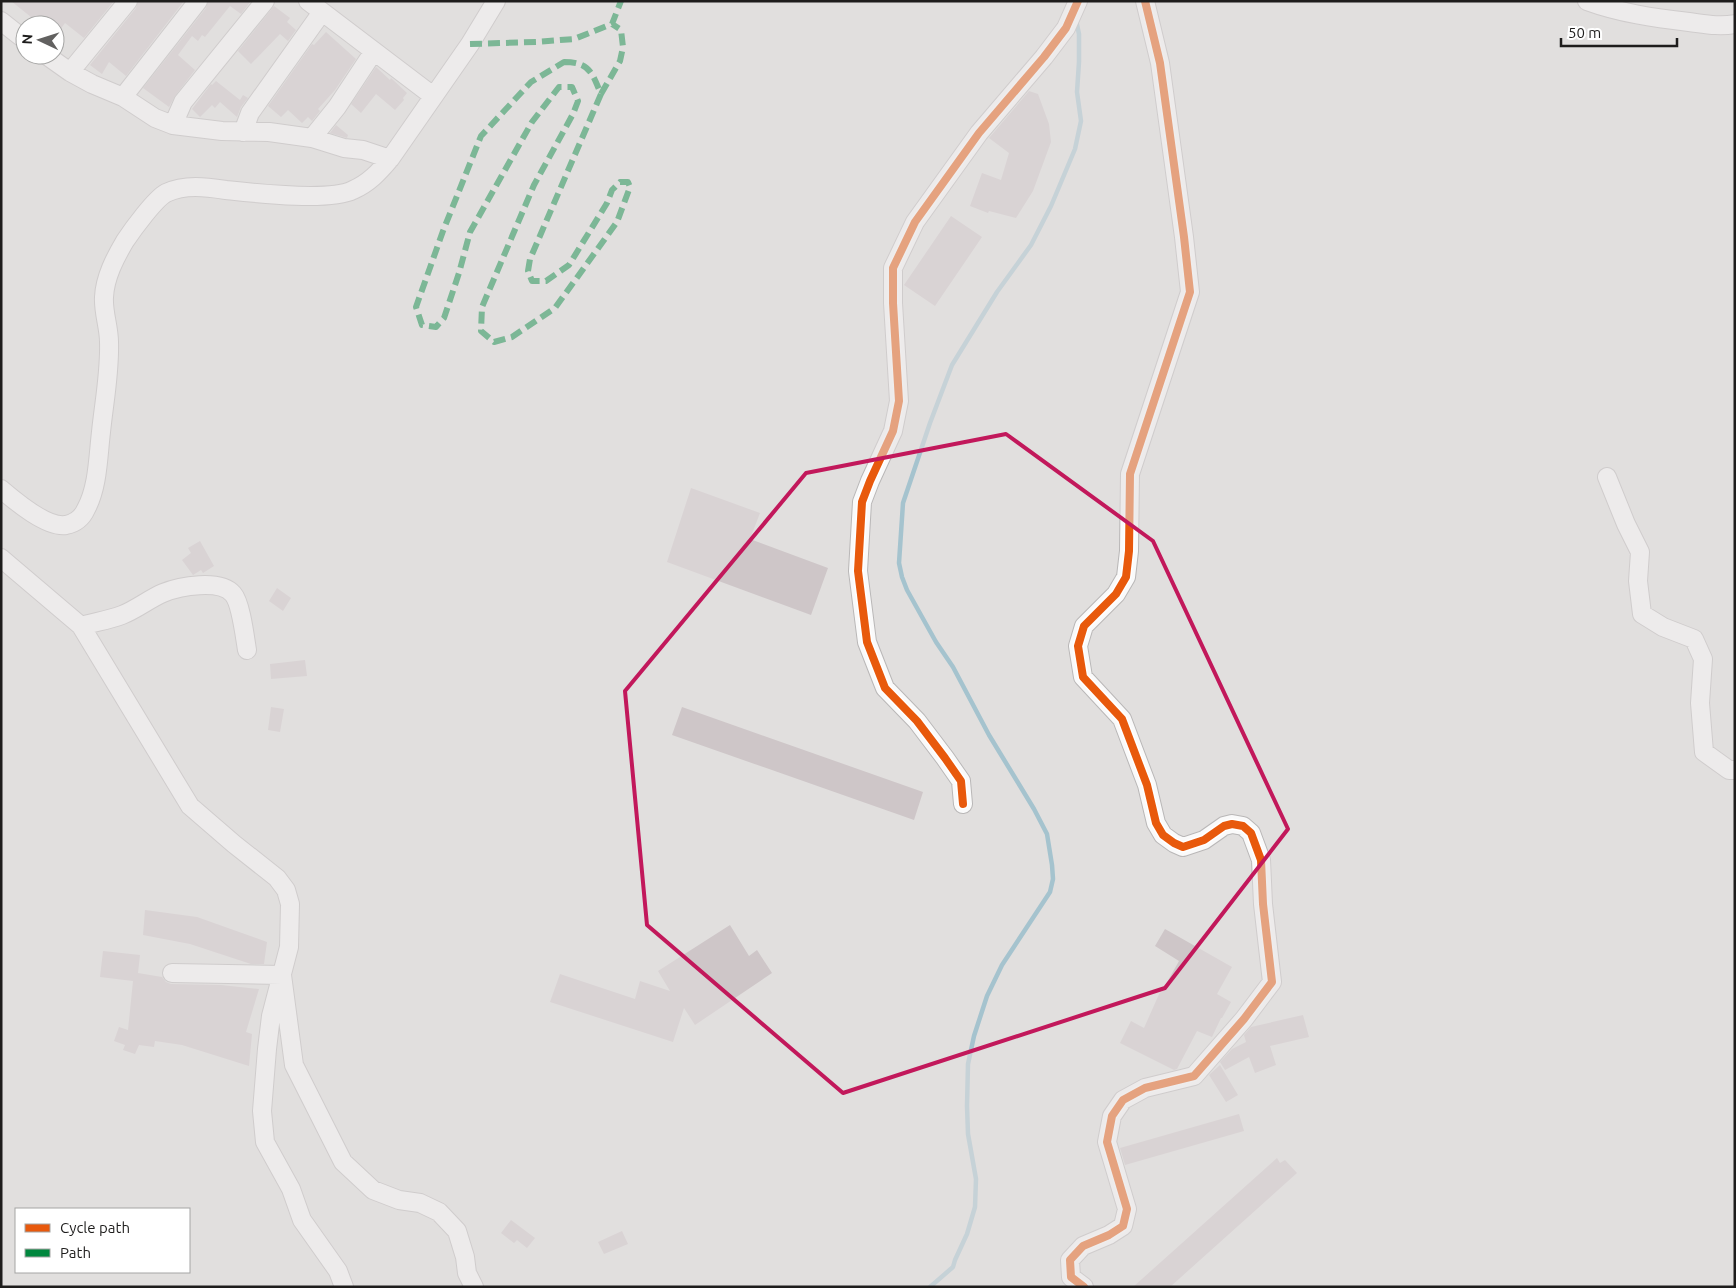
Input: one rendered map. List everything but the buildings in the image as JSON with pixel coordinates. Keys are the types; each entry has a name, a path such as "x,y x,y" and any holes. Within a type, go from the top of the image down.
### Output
{"street":[{"path":"70,72 128,1"},
{"path":"122,97 198,1"},
{"path":"173,125 183,102 265,1"},
{"path":"1,489 29,511 49,521 65,525 79,520 87,508 95,482 109,373 110,339 104,298 109,272 125,241 157,200 166,193 184,187 206,187 286,195 327,196 352,191 375,176 390,159 470,44 496,1"},
{"path":"963,804 961,782 917,721 885,688 866,642 858,571 862,502 893,431 899,401 893,303 893,268 915,222 979,133 1044,57 1066,28 1078,1"},
{"path":"1084,1287 1071,1276 1070,1260 1083,1246 1109,1236 1123,1226 1127,1209 1108,1142 1112,1116 1123,1100 1145,1088 1194,1076 1244,1019 1272,982 1263,904 1261,860 1252,833 1243,826 1232,824 1224,826 1204,840 1183,847 1163,835 1156,823 1147,785 1122,718 1083,677 1079,660 1078,646 1084,626 1116,594 1126,577 1129,552 1130,474 1190,292 1160,63 1145,1"},
{"path":"1587,1 1609,9 1667,20 1722,26 1735,24"},
{"path":"243,132 250,113 315,6 433,96"},
{"path":"1,21 15,32"},
{"path":"312,138 337,107 374,51"},
{"path":"60,65 92,84 122,97 155,118 173,125 222,131 269,132 312,138 344,148 363,150 390,159"},
{"path":"1607,477 1626,524 1640,552 1638,581 1642,614 1663,627 1694,638 1703,659 1700,703 1704,752 1729,770 1735,770"},
{"path":"1,558 81,626 190,806 276,878 286,890 290,904 288,947 271,1016 267,1049 262,1111 265,1142 291,1189 302,1220 338,1271 344,1287"},
{"path":"81,626 122,615 164,592 203,585 224,587 234,595 243,623 247,650"},
{"path":"172,974 282,976"},
{"path":"282,976 294,1065 343,1162 373,1190 399,1200 420,1203 440,1212 457,1231 465,1257 467,1273 474,1287"}],"highlighted area":[{"path":"1006,434 1153,541 1288,829 1165,988 843,1093 647,925 625,691 806,473"}],"waterway":[{"path":"930,1287 953,1267 967,1234 975,1207 976,1179 968,1134 967,1106 968,1064 974,1036 987,996 1002,965 1050,892 1053,879 1047,834 989,735 953,667 936,642 907,590 899,563 903,503 952,365 997,292 1031,245 1051,206 1075,149 1081,121 1077,92 1079,34 1076,20"}],"marked path":[{"path":"470,44 574,39 612,24 621,1"},
{"path":"601,94 620,61 623,47 621,30 612,24"},
{"path":"564,62 579,64 589,70 601,94 530,259 528,271 532,281 546,281 569,265 607,203 612,190 620,182 628,182 630,187 617,222 555,308 512,337 494,342 481,331 482,307 534,185 573,114 578,101 572,87 559,87 532,122 470,232 444,318 436,327 422,325 416,307 443,231 481,136 531,82 564,62"}],"cycle path":[{"path":"963,804 961,781 917,721 885,688 867,642 858,571 862,502 893,431 899,401 893,303 893,268 915,222 979,133 1044,57 1066,28 1078,1"},
{"path":"1084,1287 1071,1277 1070,1260 1083,1246 1109,1235 1123,1226 1127,1209 1107,1142 1112,1116 1123,1100 1145,1088 1194,1076 1244,1019 1272,982 1263,904 1261,860 1251,833 1243,826 1232,824 1224,826 1204,840 1183,847 1163,835 1156,823 1147,785 1122,719 1083,677 1078,646 1084,626 1116,594 1126,577 1129,551 1130,474 1190,292 1160,63 1145,1"}]}
